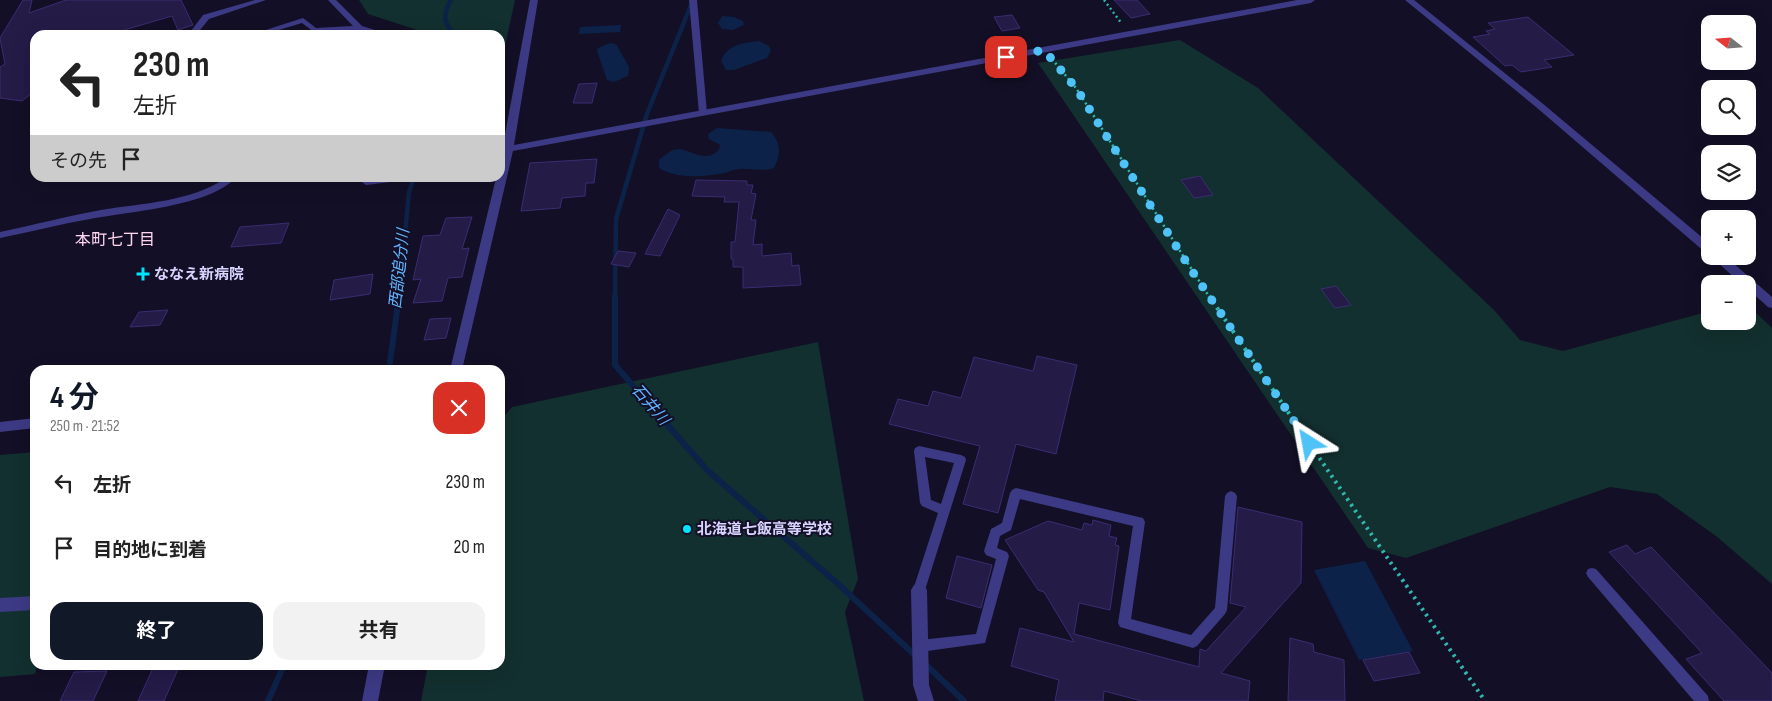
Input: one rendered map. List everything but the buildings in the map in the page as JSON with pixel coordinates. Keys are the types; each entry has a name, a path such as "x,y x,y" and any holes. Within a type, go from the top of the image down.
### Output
{"street":[{"path":"505,156 534,0"},
{"path":"508,148 1130,35 1311,0"},
{"path":"1409,0 1539,105 1701,242"},
{"path":"457,365 498,182"},
{"path":"1727,265 1772,304"},
{"path":"0,427 30,424"},
{"path":"919,590 921,685 926,701"},
{"path":"0,605 30,603"},
{"path":"370,701 376,670"}],"lane":[{"path":"196,30 206,17 262,0"},
{"path":"332,0 359,28"},
{"path":"692,0 703,113"},
{"path":"270,30 303,20 314,30 359,28 367,30"},
{"path":"0,235 184,198 222,186 226,182"},
{"path":"919,590 945,511 961,460 919,451 926,504 945,511"},
{"path":"920,646 981,639 1002,556 990,551 995,534 1007,526 1016,493 1139,522 1124,623 1193,642 1221,610 1231,496"},
{"path":"1592,573 1703,701"}],"path":[{"path":"1104,0 1130,35"},
{"path":"1044,50 1076,88 1190,268 1485,701"}],"green space":[{"path":"359,0 515,0 505,46 505,30 417,30 368,14"},
{"path":"1180,40 1258,88 1494,310 1520,340 1563,351 1701,313 1701,330 1756,330 1756,313 1772,328 1772,584 1716,536 1657,494 1610,487 1406,558 1368,548 1038,63"},
{"name":"北海道七飯高等学校","path":"818,342 858,579 845,612 864,701 421,701 427,670 505,670 505,415 512,407"},
{"path":"30,452 30,670 36,670 35,674 0,677 0,455"}],"water":[{"path":"722,16 734,17 743,21 744,25 733,30 722,29 718,23"},
{"path":"621,25 620,32 579,34 580,27"},
{"path":"759,41 769,46 771,51 767,58 734,70 726,70 721,61 727,51 737,45"},
{"path":"610,43 616,44 629,67 628,76 614,82 607,80 597,51 598,48"},
{"path":"717,128 771,132 777,140 779,149 774,168 765,170 737,169 726,173 690,176 666,172 659,168 659,160 673,150 685,150 701,156 707,156 719,150 720,145 709,139 708,134"},
{"path":"1365,561 1413,651 1359,660 1314,570"}],"waterway":[{"name":"西部追分川","path":"451,0 445,14 446,23 451,30"},
{"name":"石井川","path":"615,298 616,219 647,114 693,0"},
{"name":"西部追分川","path":"399,298 409,192 413,182"},
{"name":"西部追分川","path":"390,362 399,296"},
{"name":"石井川","path":"615,298 615,365 707,470 837,583 918,658"},
{"name":"石井川","path":"925,664 964,701"},
{"name":"西部追分川","path":"268,701 282,670"}],"place":[{"name":"ななえ新病院","path":"143,274"},
{"name":"北海道七飯高等学校","path":"687,529"}],"district":[{"name":"本町七丁目","path":"115,240"}],"route":[{"path":"1006,57 1044,50 1076,88 1190,268 1309,443"}]}
